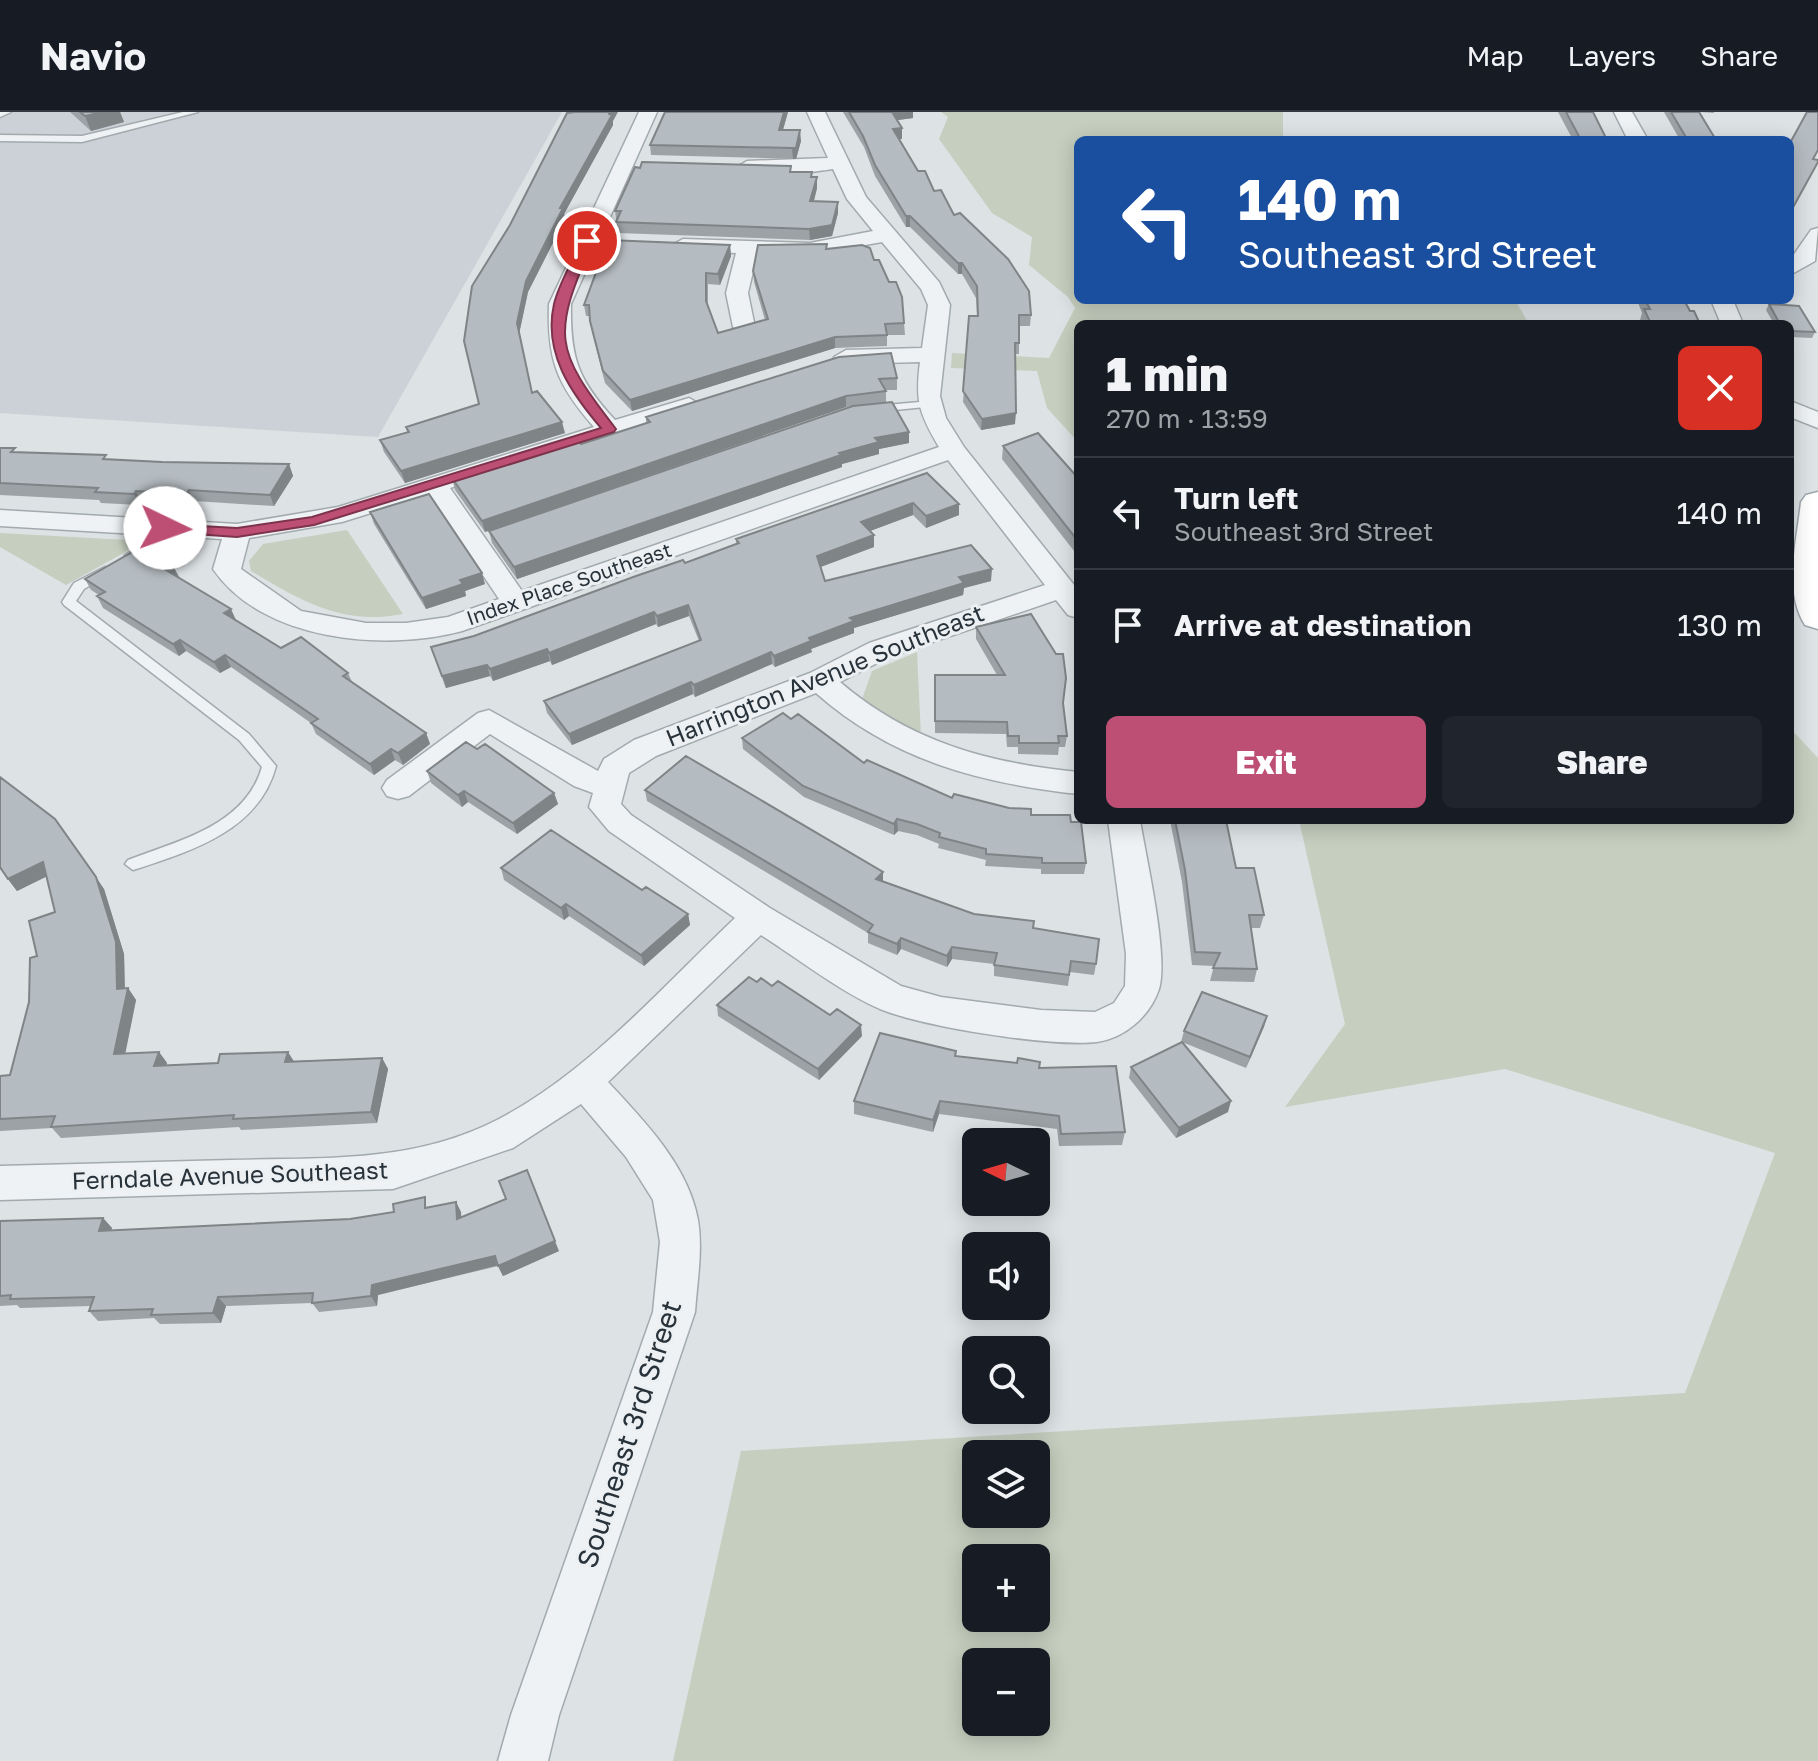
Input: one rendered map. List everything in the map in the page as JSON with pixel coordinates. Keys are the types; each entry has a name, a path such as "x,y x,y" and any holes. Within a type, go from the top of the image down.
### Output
{"main road":[{"path":"1818,502 1810,573 1818,617"}],"street":[{"path":"609,429 584,401 565,369 559,339 560,304 648,112"},
{"path":"816,112 857,199 931,287 939,305 931,404 953,450 1069,599"},
{"path":"1623,112 1636,136"},
{"path":"623,163 653,164"},
{"path":"731,166 793,168 839,163"},
{"path":"1794,267 1804,261 1818,234"},
{"path":"660,244 810,249 888,235"},
{"path":"587,241 616,242"},
{"path":"744,327 737,293 748,247"},
{"path":"821,363 876,354 933,355"},
{"path":"0,518 237,532 342,514 715,396"},
{"path":"1794,410 1818,421"},
{"name":"Index Place Southeast","path":"237,532 227,569 234,579 293,618 366,632 406,632 452,625 953,450"},
{"path":"435,485 482,538 515,602"},
{"name":"Harrington Avenue Southeast","path":"608,787 615,767 645,748 820,680 879,650 938,627 1069,599"},
{"path":"820,680 850,709 893,738 946,761 1023,778 1074,783"},
{"path":"398,788 489,720 585,778 608,787 605,807 620,823 758,917 891,998 941,1011 1041,1025 1098,1027 1127,1013 1142,988 1143,954 1125,824"},
{"name":"Ferndale Avenue Southeast","path":"0,1183 393,1172 452,1155 514,1129 584,1081 758,917"},
{"name":"Southeast 3rd Street","path":"523,1761 540,1700 674,1312 680,1262 677,1216 653,1161 584,1081"}],"lane":[{"path":"0,114 7,112"},
{"path":"138,112 153,123"},
{"path":"0,138 82,139 194,112"},
{"path":"867,410 931,404"},
{"path":"133,864 222,827 259,799 269,766 244,737 69,602 79,586 154,544 165,528"}],"shaded area":[{"path":"0,112 562,112 378,437 0,413"}],"green space":[{"path":"941,112 1283,112 1283,136 1074,136 1074,304 1517,304 1527,320 1074,320 1074,438 1047,408 1037,371 951,368 952,353 1049,358 1075,308 1068,297 1029,265 1032,237 992,213 939,139 948,117"},
{"path":"347,530 403,614 361,617 342,614 305,601 251,571 249,561 263,544"},
{"path":"0,533 145,541 66,585 0,547"},
{"path":"917,652 921,736 862,699 872,671"},
{"path":"1794,732 1818,758 1818,1761 673,1761 741,1451 1685,1393 1775,1153 1505,1069 1285,1107 1345,1024 1300,824 1794,824"}],"building":[{"path":"80,112 103,112 85,116"},
{"path":"610,112 612,115 560,208 563,208 526,281 517,323 532,393 537,391 562,422 401,471 380,440 409,432 406,427 479,404 464,341 472,286 510,225 567,113"},
{"path":"665,112 784,112 779,130 800,130 796,148 650,145"},
{"path":"849,112 892,112 902,128 893,129 918,171 925,171 934,191 941,190 954,215 960,213 1008,259 1029,291 1031,315 1019,315 1019,343 1015,343 1016,413 982,419 963,391 969,316 978,316 977,286 962,263 958,263 910,216 906,216 875,165"},
{"path":"1566,112 1593,112 1605,136 1579,136"},
{"path":"1671,112 1699,112 1714,136 1685,136"},
{"path":"1807,112 1818,112 1818,150 1813,159 1818,162 1794,206 1794,136"},
{"path":"642,162 791,166 790,172 812,172 811,177 817,177 810,201 838,202 832,225 809,229 616,222 621,211 615,211 635,167 640,168"},
{"path":"608,240 730,245 718,274 706,273 706,301 718,333 768,319 753,271 758,245 827,244 826,249 862,245 870,248 874,260 879,260 889,282 896,282 902,297 904,323 885,324 887,335 835,337 630,400 603,371 589,305 584,305"},
{"path":"1647,304 1686,304 1698,320 1649,320 1644,309 1650,309"},
{"path":"1769,304 1799,306 1815,332 1794,331 1794,320 1778,320"},
{"path":"891,353 897,378 879,379 886,391 846,396 482,521 452,478 577,439 581,444 650,422 646,417 839,357"},
{"path":"892,402 909,432 875,438 879,442 839,453 841,455 514,567 489,531 853,406"},
{"path":"1038,433 1074,474 1074,536 1003,446"},
{"path":"0,448 15,448 11,452 106,455 103,459 289,464 270,495 189,490 186,494 95,492 98,488 0,483"},
{"path":"927,473 959,504 926,516 913,503 861,522 874,535 817,556 825,581 971,545 992,569 959,577 964,583 850,618 854,621 809,638 811,641 774,656 771,652 694,685 691,682 569,734 544,701 701,640 688,605 657,616 654,612 549,653 547,649 490,669 487,665 442,676 431,647 474,636 683,560 685,563 739,543 736,539"},
{"path":"429,494 482,573 460,580 463,584 422,598 370,512"},
{"path":"143,546 173,566 166,570 231,609 224,613 281,648 301,637 348,673 343,676 426,733 398,753 391,749 370,764 311,723 318,719 225,655 214,662 180,640 173,644 97,596 105,592 85,579"},
{"path":"1031,614 1056,654 1063,654 1067,736 1058,736 1059,743 1019,743 1019,736 1008,736 1007,722 935,721 935,675 1005,675 976,627"},
{"path":"783,713 791,719 798,714 864,763 867,760 952,798 954,794 1009,808 1031,809 1031,815 1070,815 1071,822 1081,824 1086,863 1042,863 1042,858 986,854 986,849 939,837 940,833 917,824 897,819 894,824 803,786 742,738"},
{"path":"466,742 477,749 485,744 554,793 513,823 464,791 458,795 427,771"},
{"path":"686,756 883,872 876,879 974,914 1034,921 1033,928 1099,939 1096,964 1071,961 1069,975 994,965 997,953 952,947 947,956 901,938 897,944 868,932 873,925 645,790"},
{"path":"0,777 55,819 96,877 116,942 117,989 128,988 114,1054 159,1052 154,1066 218,1063 220,1054 288,1052 285,1062 382,1058 371,1112 233,1119 234,1115 51,1127 55,1116 0,1119 0,1076 10,1075 29,1002 30,958 37,956 29,921 55,912 43,862 8,879 0,867"},
{"path":"1176,824 1227,824 1236,868 1254,868 1264,915 1249,915 1257,969 1213,968 1220,953 1195,952"},
{"path":"551,830 642,890 646,887 688,914 641,955 566,904 561,908 501,868"},
{"path":"749,977 757,982 761,978 772,986 778,981 830,1015 837,1009 861,1025 818,1069 717,1005"},
{"path":"1202,992 1267,1016 1250,1057 1184,1031"},
{"path":"880,1033 956,1051 955,1056 1017,1063 1018,1058 1040,1062 1039,1068 1116,1066 1125,1132 1061,1134 1059,1116 940,1101 933,1120 854,1101"},
{"path":"1182,1042 1231,1101 1179,1128 1131,1067"},
{"path":"527,1170 555,1241 498,1266 495,1256 372,1285 371,1296 312,1303 313,1293 218,1297 213,1313 151,1315 153,1309 89,1311 94,1297 10,1299 11,1295 0,1296 0,1221 103,1218 99,1231 350,1219 394,1212 393,1204 425,1197 425,1208 456,1202 457,1219 506,1199 499,1181"}],"route":[{"path":"165,528 237,532 314,521 609,429 584,401 565,369 559,339 560,304 587,241"}]}
